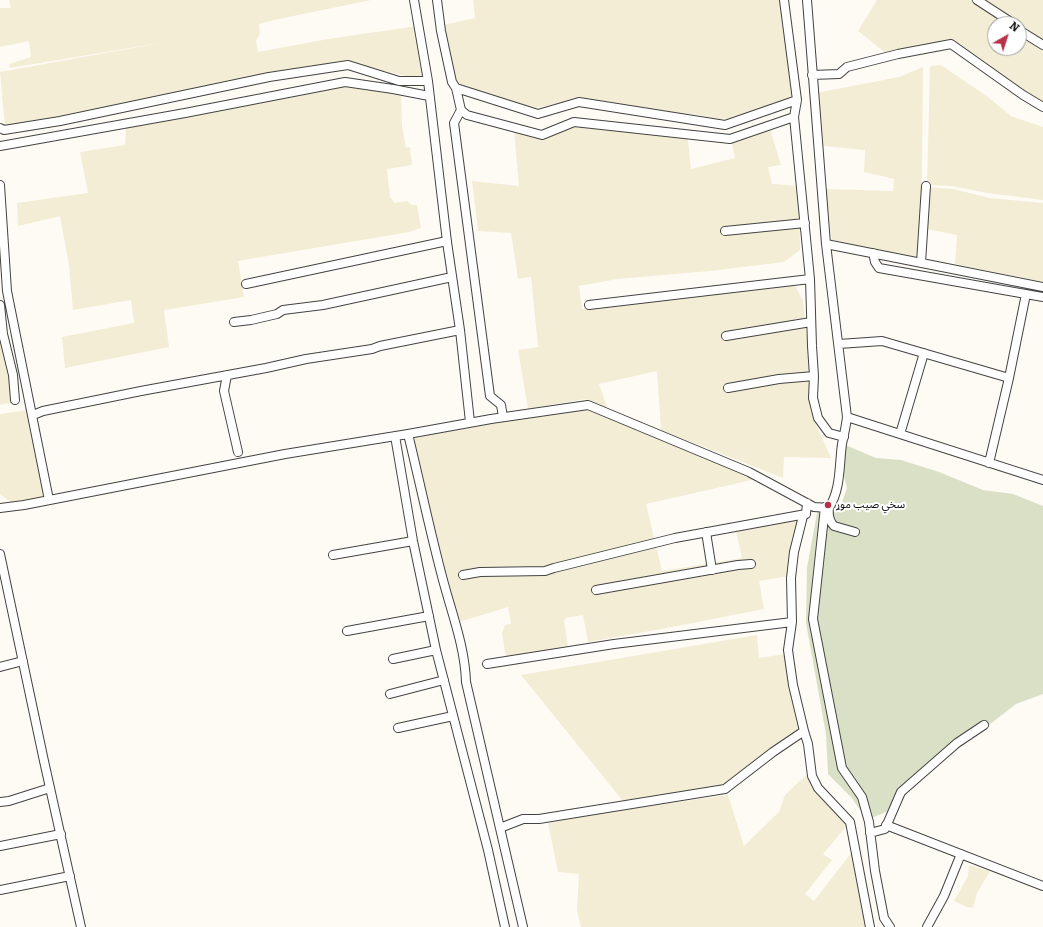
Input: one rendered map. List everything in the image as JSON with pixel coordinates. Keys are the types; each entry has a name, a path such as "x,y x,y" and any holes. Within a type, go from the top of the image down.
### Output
{"street":[{"path":"414,0 428,81 447,241 460,330 470,422"},
{"path":"437,0 441,31 452,82 456,88 461,110 466,114 542,135 574,122 730,139 794,117"},
{"path":"784,0 797,100 794,117 810,278 814,376 813,398 818,418 828,434 844,437"},
{"path":"807,0 826,244 847,417 838,488 834,499 827,507 813,619 842,768 862,797 869,822 875,871 884,918 890,927"},
{"path":"977,0 1002,16"},
{"path":"1027,35 1043,45"},
{"path":"812,75 839,74 847,67 898,54 951,44 1023,96 1043,107"},
{"path":"0,123 0,128 4,130 60,121 269,77 348,65 399,81 428,81"},
{"path":"0,146 193,112 345,82 393,88 429,96"},
{"path":"456,88 538,114 579,102 725,125 797,100"},
{"path":"461,110 454,123 490,396 501,405 503,417"},
{"path":"0,186 7,291 49,500"},
{"path":"921,263 926,186"},
{"path":"725,231 804,223"},
{"path":"246,284 447,241"},
{"path":"826,244 1043,287"},
{"path":"873,253 875,262 879,268 1043,297"},
{"path":"234,322 277,314 283,310 323,306 452,276"},
{"path":"589,305 810,278"},
{"path":"989,463 1009,378 1026,294"},
{"path":"0,305 3,334 13,375 15,400"},
{"path":"726,336 812,322"},
{"path":"33,415 43,411 83,402 266,368 306,359 372,349 380,346 460,330"},
{"path":"839,344 882,341 1009,378"},
{"path":"900,434 924,353"},
{"path":"227,375 224,391 238,452"},
{"path":"728,388 779,379 814,376"},
{"path":"0,508 277,456 470,422 588,405 749,472 814,507 827,507"},
{"path":"847,417 1043,480"},
{"path":"408,434 443,580 457,627 466,670 466,682 523,927"},
{"path":"395,436 436,650 488,850 505,927"},
{"path":"807,504 806,514 803,516 794,552 790,583 792,622 788,650 793,685 808,744 812,776 818,788 850,822 870,927"},
{"path":"827,507 828,515 834,526 855,532"},
{"path":"463,575 480,572 545,571 675,538 806,514"},
{"path":"706,532 712,570"},
{"path":"333,555 414,541"},
{"path":"0,554 81,927"},
{"path":"596,590 751,564"},
{"path":"347,631 429,616"},
{"path":"487,664 614,644 792,622"},
{"path":"393,659 436,650"},
{"path":"0,666 23,661"},
{"path":"390,694 444,680"},
{"path":"398,728 453,716"},
{"path":"870,833 884,829 900,792 957,743 984,726"},
{"path":"500,828 522,819 539,819 725,789 772,752 804,731"},
{"path":"0,802 9,801 50,788"},
{"path":"886,825 1043,886"},
{"path":"0,846 61,834"},
{"path":"927,927 944,896 961,854"},
{"path":"0,890 70,876"}],"shaded area":[{"path":"9,0 371,0 259,24 260,34 256,41 258,52 328,39 417,26 425,77 410,77 348,63 5,128 0,72 166,42 10,68 9,64 31,57 29,41 0,47 0,8 11,8"},
{"path":"473,0 783,0 796,101 746,118 716,119 699,115 651,110 605,101 578,99 530,109 464,89 455,82 443,25 475,18"},
{"path":"877,0 975,0 998,16 987,16 987,56 1027,56 1027,37 1043,48 1043,107 951,44 886,53 858,31"},
{"path":"983,0 1043,0 1043,45 1027,34 1027,16 1005,16"},
{"path":"941,65 988,97 1011,116 1043,127 1043,200 987,193 952,186 927,185 930,66"},
{"path":"923,67 921,259 832,240 825,189 893,191 894,179 864,172 865,150 823,146 816,93 899,77"},
{"path":"345,86 401,94 402,125 406,148 410,147 412,165 387,169 390,197 395,203 407,201 412,205 417,205 421,228 409,232 238,261 244,297 164,310 169,347 65,368 62,337 134,323 131,300 73,310 69,265 60,216 18,226 17,203 88,193 80,152 125,145 126,128"},
{"path":"767,120 781,165 768,167 772,184 799,186 800,250 784,262 710,271 617,279 579,286 582,309 794,284 803,300 809,360 810,401 815,422 831,458 784,457 783,478 661,430 657,371 599,384 608,410 586,399 528,409 518,350 538,347 531,277 518,279 511,233 478,231 472,181 519,186 514,130 558,133 582,124 687,132 691,169 735,158 730,135"},
{"path":"928,187 953,189 990,198 1043,203 1043,282 955,264 957,235 927,229"},
{"path":"0,332 10,368 12,402 0,405"},
{"path":"580,407 756,479 646,504 662,571 742,558 735,527 798,516 797,532 790,553 789,576 759,581 764,609 588,642 583,615 566,618 564,620 568,647 506,657 502,633 505,625 511,624 508,607 459,622 412,438 482,423"},
{"path":"28,410 44,497 11,502 0,494 0,414"},
{"path":"757,635 759,658 785,654 799,728 724,788 623,801 521,675"},
{"path":"806,775 850,822 823,854 832,860 805,894 814,901 852,852 867,922 866,927 581,927 577,911 579,874 558,872 548,823 593,814 728,795 744,846 779,812 785,795"},
{"path":"969,865 990,871 977,893 973,908 954,901 968,876"}],"green space":[{"path":"843,444 876,458 901,460 939,472 983,490 1013,494 1043,506 1043,694 1016,704 912,785 898,807 867,820 851,797 828,774 826,734 806,623 807,568 819,502 841,505 847,488 841,464"}],"place":[{"name":"سخي صیب موړ","path":"828,505"}]}
